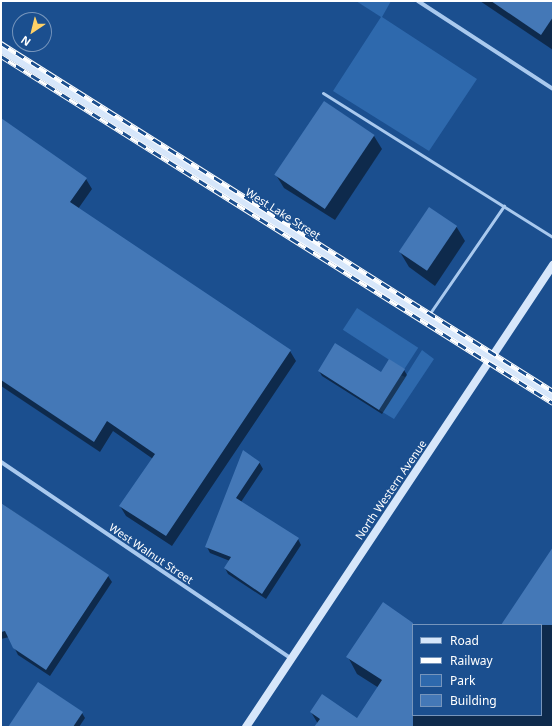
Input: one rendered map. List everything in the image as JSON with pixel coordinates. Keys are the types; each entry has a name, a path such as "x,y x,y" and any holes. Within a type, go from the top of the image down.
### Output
{"main road":[{"name":"West Lake Street","path":"1,49 553,397"},
{"name":"North Western Avenue","path":"246,727 492,359 553,265"}],"street":[{"path":"418,1 553,89"},
{"name":"West Walnut Street","path":"1,462 292,659"}],"lane":[{"path":"323,93 553,237"},
{"path":"427,318 504,206"}],"green space":[{"path":"356,1 391,1 382,17 477,79 429,151 333,91 381,17"},
{"path":"357,308 418,348 404,370 343,330"},
{"path":"422,350 434,359 394,419 379,410 401,375 405,377"}],"building":[{"path":"491,1 553,1 553,17 541,35"},
{"path":"324,101 375,135 325,209 274,175"},
{"path":"1,118 87,178 70,202 291,350 166,536 119,506 155,454 107,421 94,442 1,380"},
{"path":"429,207 457,226 427,271 399,252"},
{"path":"335,343 381,372 389,359 405,369 379,410 318,371"},
{"path":"243,450 260,462 236,498 299,538 262,594 224,568 231,557 205,547"},
{"path":"1,503 109,575 46,670 13,648 5,631 1,632"},
{"path":"553,547 553,625 502,624"},
{"path":"383,602 413,623 413,727 314,727 320,719 310,712 322,694 357,718 382,680 346,657"},
{"path":"38,682 83,712 73,727 8,727"}],"railway":[{"path":"1,43 553,391"},
{"path":"1,56 553,403"}]}
